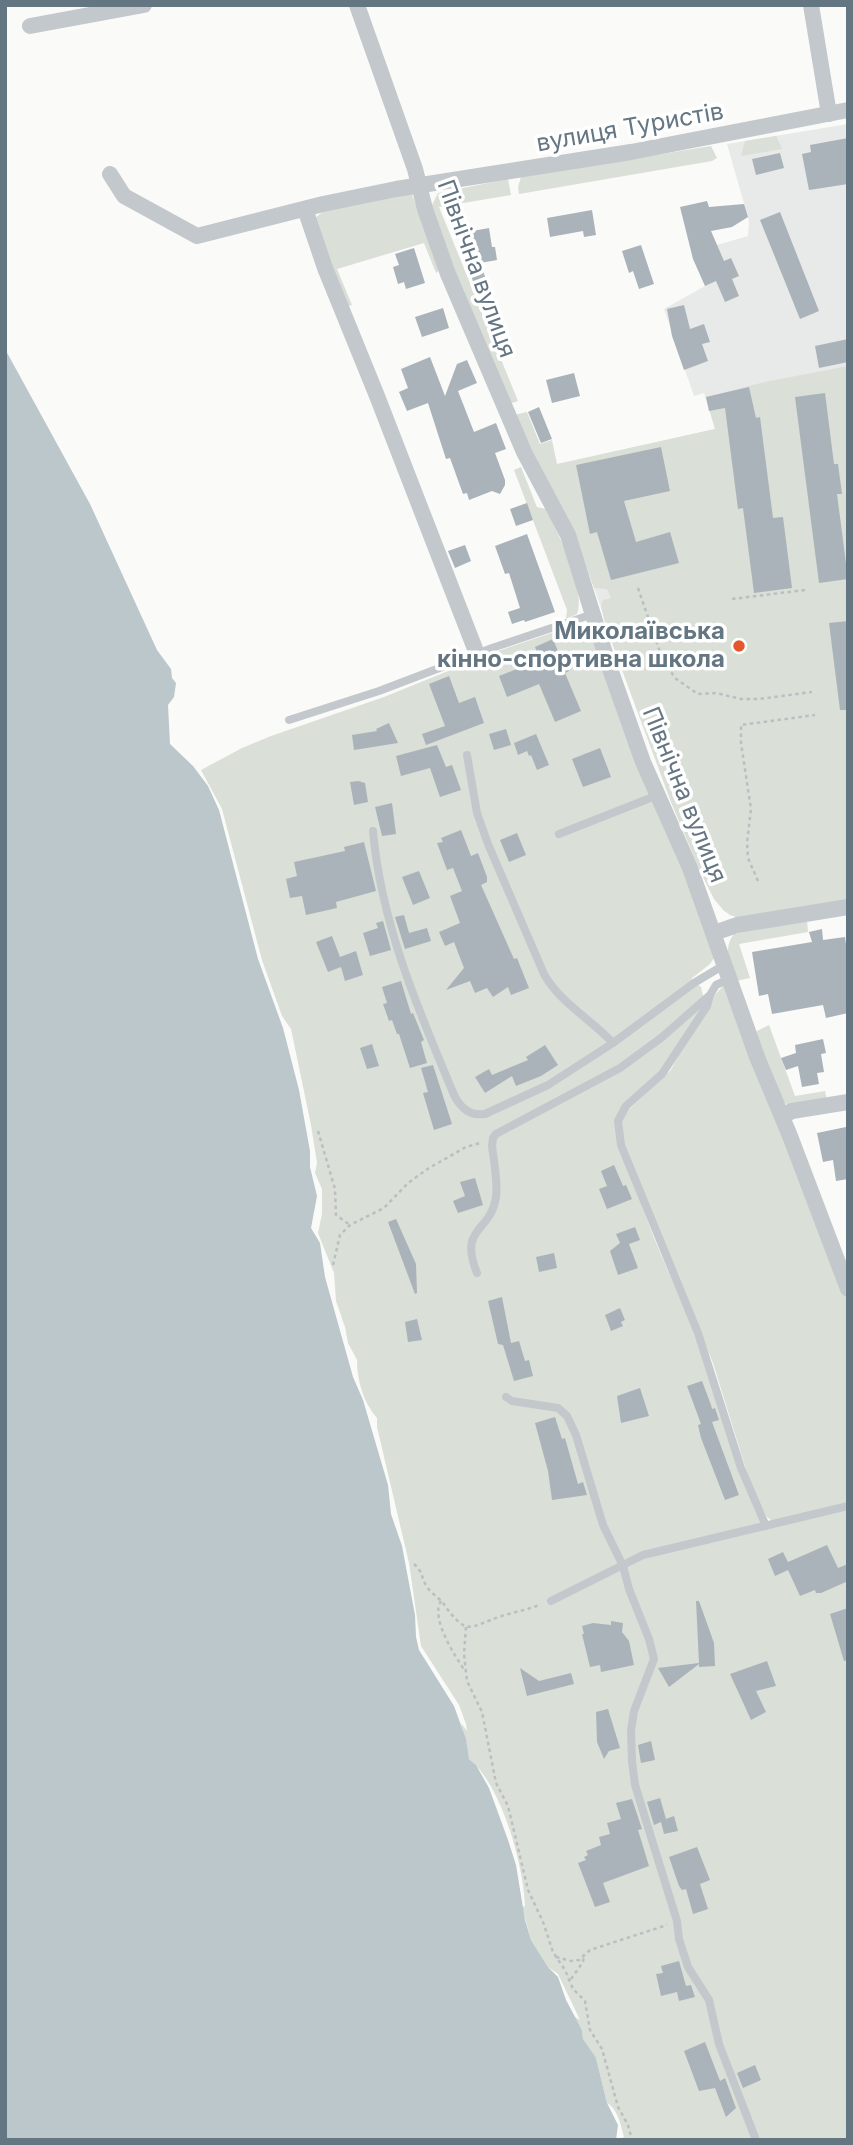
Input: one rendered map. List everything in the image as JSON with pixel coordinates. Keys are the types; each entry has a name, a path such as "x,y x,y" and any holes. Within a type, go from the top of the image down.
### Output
{"street":[{"path":"30,26 145,5"},
{"name":"Північна вулиця","path":"357,5 420,186 429,221 466,320 524,452 568,535 643,762 714,933 757,1057 848,1289"},
{"path":"811,5 829,114"},
{"name":"вулиця Туристів","path":"110,174 124,196 197,236 396,189 631,152 848,110"},
{"path":"305,209 325,268 477,654"},
{"path":"714,933 737,925 848,907"},
{"path":"782,1116 792,1111 848,1102"}],"lane":[{"path":"289,720 379,691 593,614"},
{"path":"467,755 477,813 488,844 548,982 613,1042"},
{"path":"559,834 658,795"},
{"path":"373,831 379,883 404,969 437,1055 460,1106 468,1112 485,1114 548,1085 694,983 727,972"},
{"path":"727,972 716,985 701,1016 662,1074 626,1106 618,1121 618,1130 621,1145 656,1236 698,1333 741,1468 766,1526"},
{"path":"477,1273 470,1248 472,1238 492,1211 496,1196 493,1138 496,1134 620,1068 661,1038 710,995"},
{"path":"506,1397 512,1401 558,1408 567,1416 576,1435 603,1525 623,1566 629,1590 649,1639 654,1659 632,1723 635,1786 677,1921 679,1939 688,1967 709,2000 719,2044 756,2140"},
{"path":"551,1601 643,1555 848,1506"}],"path":[{"path":"638,588 660,652 668,667 675,678 698,694 758,699 812,692"},
{"path":"732,599 805,590"},
{"path":"758,881 748,858 751,809 741,743 741,725 815,715"},
{"path":"318,1131 335,1189 336,1215 350,1225"},
{"path":"332,1265 340,1235 350,1225 384,1208 408,1183 429,1168 466,1147 493,1138"},
{"path":"414,1564 422,1571 427,1587 454,1619 466,1627 476,1628 500,1617 551,1601"},
{"path":"441,1601 438,1606 440,1623 465,1671"},
{"path":"466,1627 467,1681 482,1712 496,1783 508,1806 528,1890 556,1956 573,1989 585,2001 590,2030 602,2049 618,2107 628,2125 632,2140"},
{"path":"556,1956 571,1961 579,1960 590,1950 677,1921"},
{"path":"570,1980 583,1962 584,1954"}],"shaded area":[{"name":"Миколаївська кінно-спортивна школа","path":"848,124 848,903 730,916 714,899 671,802 575,535 543,468 715,429 704,393 694,396 664,309 705,286 717,245 748,236 749,221 727,144"},
{"path":"776,136 782,149 741,156 745,141"},
{"path":"711,146 717,158 712,161 519,194 521,177"},
{"path":"508,179 511,195 439,207 518,401 509,404 469,316 431,207 438,193"},
{"path":"411,192 441,269 436,273 424,243 337,269 352,305 348,306 314,223 315,218 325,210"},
{"path":"5,349 90,504 157,650 171,669 176,683 174,697 168,705 170,744 193,766 208,786 219,810 258,959 283,1028 299,1090 317,1196 311,1228 320,1243 325,1277 353,1377 363,1400 388,1485 391,1514 402,1546 415,1615 419,1650 454,1706 466,1739 469,1759 476,1765 489,1788 516,1865 531,1940 548,1967 558,1977 566,2000 582,2030 583,2039 596,2058 607,2103 618,2125 616,2140 5,2140"},
{"name":"Миколаївська кінно-спортивна школа","path":"848,366 848,903 737,918 724,911 714,899 700,871 671,802 606,627 601,607 603,600 611,598 607,589 594,588 575,535 514,415 527,412 540,444 552,440 557,464 715,429 706,397"},
{"path":"521,467 537,507 546,509 551,518 574,577 579,605 577,614 566,619 567,610 514,470"},
{"path":"575,625 585,627 590,632 647,782 698,904 714,958 691,979 701,987 705,1004 659,1072 623,1106 619,1145 654,1238 695,1334 765,1529 848,1510 848,2140 618,2140 624,2137 620,2123 614,2109 607,2103 596,2058 588,2050 575,2017 580,2020 558,1974 548,1967 531,1940 522,1907 525,1906 524,1889 509,1826 491,1787 469,1759 461,1723 467,1731 466,1724 459,1705 421,1646 409,1563 377,1418 362,1390 357,1360 348,1343 336,1301 334,1273 318,1233 322,1214 322,1189 315,1173 317,1163 311,1125 291,1029 282,1016 262,960 222,809 201,770 271,736 384,697 495,652"},
{"path":"807,920 808,932 739,944 750,978 736,981 728,951 734,934"},
{"path":"725,984 848,1303 848,1502 772,1521 766,1516 748,1476 713,1363 623,1142 621,1123 626,1112 670,1071 712,998"},
{"path":"769,1025 795,1096 825,1091 827,1101 788,1105 782,1101 755,1032"}],"building":[{"path":"848,138 848,184 809,190 802,154 811,152 810,145"},
{"path":"780,153 784,168 756,175 752,159"},
{"path":"707,201 709,207 744,204 748,217 732,227 711,231 724,261 731,258 739,276 732,279 739,296 725,302 716,281 705,286 693,259 680,207"},
{"path":"592,210 596,235 584,237 583,231 550,237 547,218"},
{"path":"780,212 819,311 800,319 760,220"},
{"path":"489,228 497,260 480,263 490,290 478,294 466,263 464,251 470,250 467,232"},
{"path":"641,245 654,284 639,289 633,271 629,273 622,251"},
{"path":"414,248 425,283 406,289 404,282 398,284 393,267 399,265 395,254"},
{"path":"684,305 690,329 704,324 710,342 702,344 708,361 684,370 672,336 667,309"},
{"path":"443,308 449,328 422,337 415,317"},
{"path":"848,339 848,362 819,368 815,346"},
{"path":"430,357 445,396 457,364 467,360 477,383 458,391 474,432 496,423 506,449 495,453 505,480 500,494 492,491 469,500 467,493 463,494 450,458 446,459 428,403 407,411 399,392 408,388 401,369"},
{"path":"574,373 580,396 552,403 546,380"},
{"path":"749,387 756,418 760,417 773,518 783,517 792,588 754,593 743,508 738,509 725,408 709,411 706,397"},
{"path":"825,393 834,464 838,464 842,494 837,494 848,579 819,583 795,397"},
{"path":"539,407 552,439 541,443 528,412"},
{"path":"661,447 670,491 624,501 636,542 670,532 679,563 611,580 597,532 590,534 576,465"},
{"path":"527,503 533,520 516,526 510,509"},
{"path":"527,534 555,612 512,624 508,612 520,608 509,573 505,574 495,546"},
{"path":"465,545 471,561 455,568 448,551"},
{"path":"848,621 848,710 840,710 829,623"},
{"path":"553,639 569,671 565,673 581,711 555,722 539,684 507,697 499,676 540,660 535,647"},
{"path":"449,676 459,703 475,697 484,723 426,745 422,734 445,726 429,684"},
{"path":"389,723 398,743 354,750 352,735 377,731 376,729"},
{"path":"506,729 511,745 494,750 489,734"},
{"path":"536,734 549,765 537,770 531,755 529,756 527,751 518,755 514,743"},
{"path":"437,745 446,767 452,765 461,790 440,797 430,768 401,776 396,756"},
{"path":"600,748 611,777 583,787 572,759"},
{"path":"350,782 365,783 368,802 354,805"},
{"path":"392,803 396,834 382,836 375,807"},
{"path":"461,830 471,856 478,853 487,877 487,882 481,885 529,988 511,995 508,987 493,997 487,988 475,993 470,981 446,990 464,968 454,942 445,946 439,932 460,923 450,896 462,891 453,868 447,870 437,843 443,842 441,838"},
{"path":"517,833 526,855 509,862 500,840"},
{"path":"364,842 376,891 336,902 337,908 306,915 302,896 290,898 286,879 297,876 294,862 345,851 344,847"},
{"path":"419,871 430,898 413,905 402,877"},
{"path":"404,915 409,933 427,928 431,941 405,949 395,917"},
{"path":"383,921 391,950 370,956 363,933 378,928 376,923"},
{"path":"822,929 823,940 845,937 848,959 848,1013 826,1018 823,1005 772,1014 768,994 759,996 752,952 812,942 809,932"},
{"path":"332,936 340,957 356,951 363,975 345,981 341,967 328,972 316,942"},
{"path":"401,981 411,1014 413,1013 424,1040 421,1042 427,1063 410,1068 399,1034 392,1020 389,1021 383,1004 387,1003 382,987"},
{"path":"823,1039 826,1053 821,1054 824,1072 817,1073 819,1084 802,1087 798,1066 786,1070 781,1058 796,1053 795,1045"},
{"path":"372,1044 379,1066 367,1069 360,1048"},
{"path":"545,1045 558,1065 541,1076 516,1086 512,1076 485,1093 475,1077 489,1069 492,1075 528,1060 526,1057"},
{"path":"433,1065 452,1124 434,1130 423,1093 428,1092 421,1068"},
{"path":"846,1127 848,1179 836,1181 833,1160 823,1162 817,1133"},
{"path":"614,1165 632,1199 607,1209 599,1189 607,1186 601,1171"},
{"path":"475,1178 483,1205 458,1213 453,1201 465,1196 460,1182"},
{"path":"396,1219 416,1264 415,1294 388,1222"},
{"path":"635,1227 640,1240 629,1244 638,1268 618,1275 610,1251 620,1243 616,1234"},
{"path":"554,1253 557,1268 539,1272 536,1257"},
{"path":"502,1297 511,1343 519,1341 525,1361 529,1360 533,1376 514,1381 503,1345 498,1344 488,1301"},
{"path":"620,1308 625,1320 621,1322 623,1326 611,1331 605,1315"},
{"path":"417,1319 422,1340 408,1342 405,1322"},
{"path":"702,1381 719,1420 712,1422 739,1495 725,1500 701,1438 698,1425 701,1424 687,1386"},
{"path":"640,1388 649,1416 621,1423 617,1396"},
{"path":"555,1417 562,1439 565,1438 578,1484 583,1482 587,1495 552,1500 548,1471 535,1423"},
{"path":"827,1545 838,1568 848,1564 848,1581 821,1593 816,1593 815,1590 800,1596 788,1570 775,1576 768,1559 783,1552 788,1562"},
{"path":"696,1601 699,1601 714,1643 715,1666 699,1667 699,1664 669,1687 658,1668 699,1663"},
{"path":"848,1608 848,1660 844,1661 830,1614"},
{"path":"611,1621 623,1623 622,1632 629,1641 634,1665 601,1672 600,1665 590,1667 582,1626 593,1623 611,1625"},
{"path":"767,1661 776,1686 756,1691 766,1712 751,1720 730,1674"},
{"path":"520,1668 539,1681 571,1673 574,1684 527,1696"},
{"path":"608,1709 620,1748 609,1751 604,1759 597,1742 596,1712"},
{"path":"651,1741 655,1760 641,1763 638,1745"},
{"path":"660,1798 666,1819 674,1816 678,1831 664,1834 661,1822 654,1825 647,1802"},
{"path":"632,1799 642,1829 638,1830 649,1866 603,1883 610,1902 595,1907 578,1863 586,1860 586,1851 601,1845 599,1837 610,1834 607,1823 621,1819 616,1803"},
{"path":"697,1847 710,1880 700,1884 708,1909 693,1914 686,1889 682,1890 679,1886 669,1857"},
{"path":"679,1961 686,1986 691,1985 695,1997 679,2001 677,1992 661,1996 656,1974 663,1973 661,1966"},
{"path":"705,2042 720,2081 725,2078 736,2108 726,2117 715,2088 699,2091 684,2051"},
{"path":"755,2065 761,2080 743,2088 737,2073"}],"place":[{"name":"Миколаївська кінно-спортивна школа","path":"739,646"}]}
